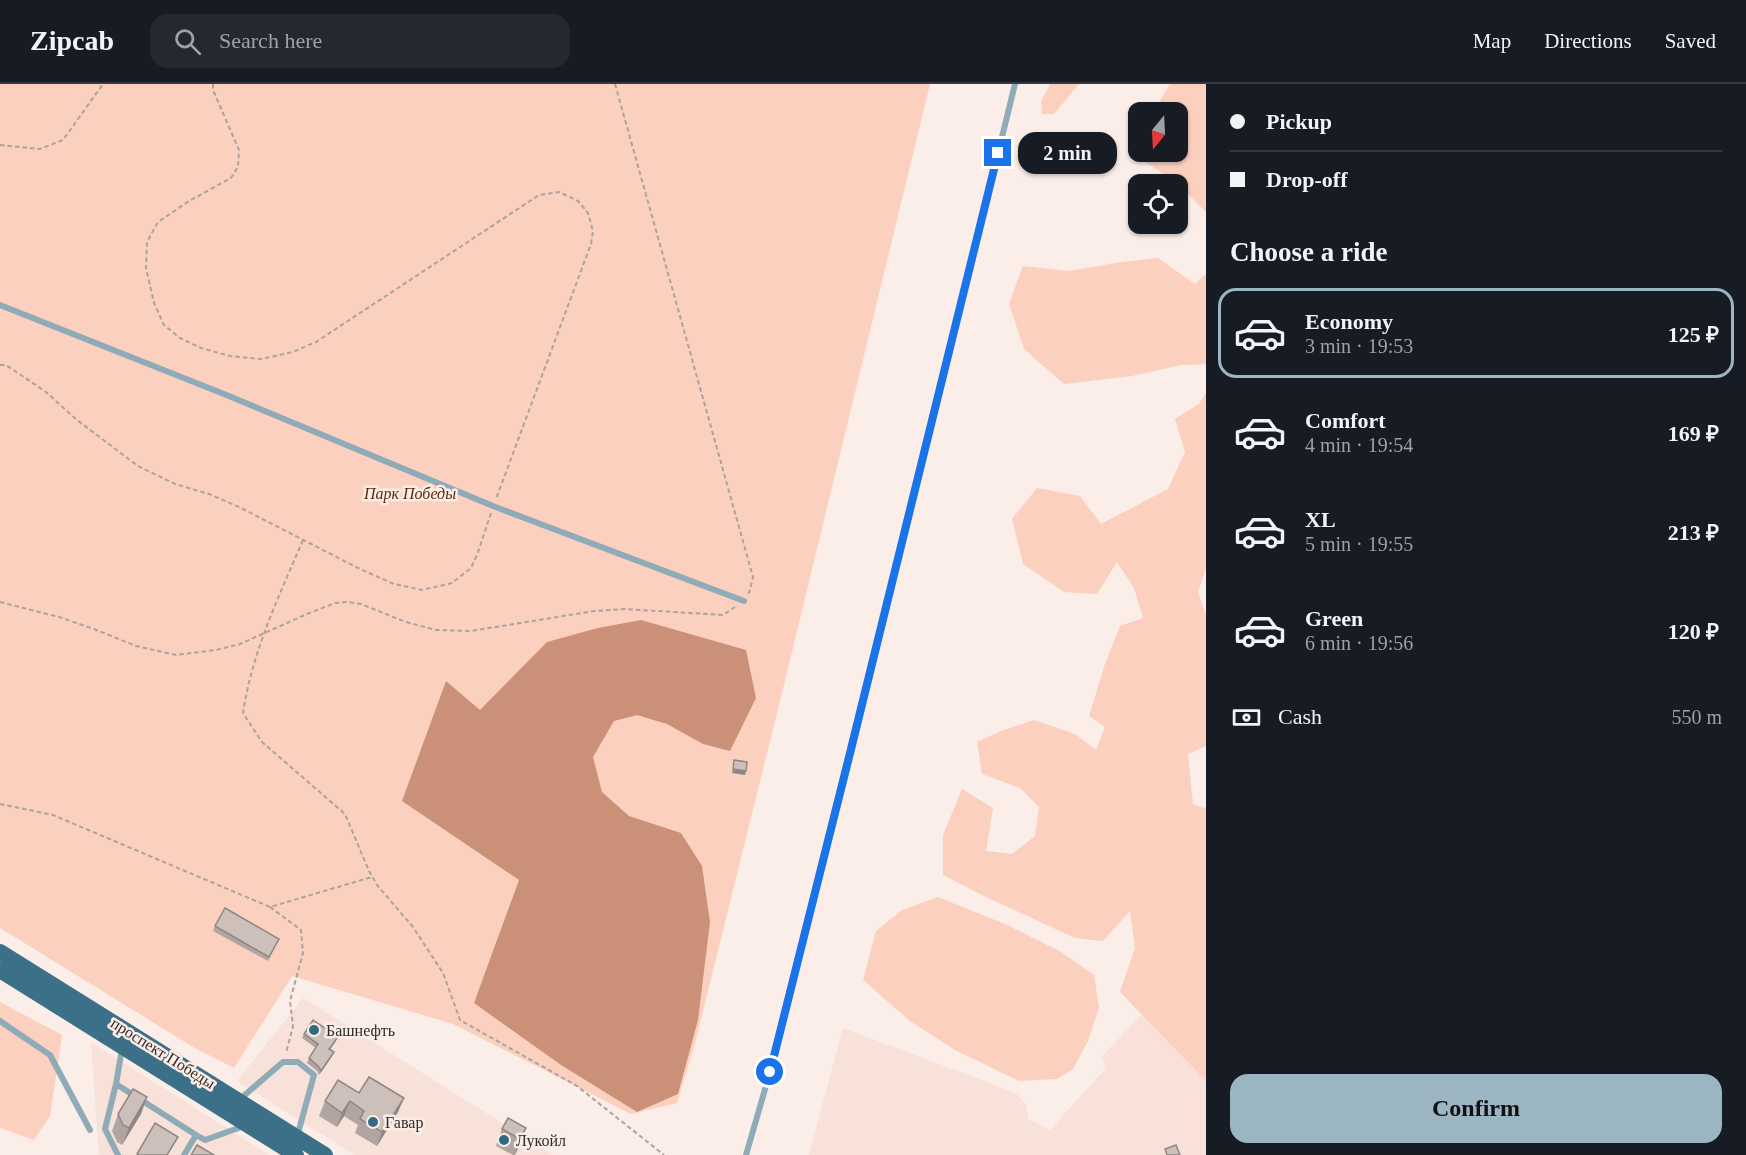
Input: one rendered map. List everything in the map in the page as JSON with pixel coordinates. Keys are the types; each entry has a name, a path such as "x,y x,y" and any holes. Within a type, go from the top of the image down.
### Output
{"main road":[{"name":"проспект Победы","path":"0,952 239,1100 294,1150"},
{"name":"проспект Победы","path":"0,970 248,1124 294,1150 325,1155"}],"lane":[{"path":"746,1155 770,1072 845,776 1015,84"},
{"path":"0,305 224,394 493,506 744,601"},
{"path":"0,1021 50,1055 90,1130"},
{"path":"118,1155 105,1129 123,1046"},
{"path":"239,1100 283,1062 298,1062 314,1075 294,1150"},
{"path":"116,1084 205,1140 248,1124"},
{"path":"184,1155 196,1135"}],"path":[{"path":"0,145 40,149 63,141 103,84"},
{"path":"0,363 46,392 76,420 138,466 175,484 209,494 239,507 394,584 422,590 452,583 471,568 516,441 591,244 592,231 588,213 578,201 559,192 539,195 316,342 293,352 261,359 230,356 201,348 180,338 165,324 154,303 146,268 147,242 158,222 189,201 231,178 238,167 239,150 213,90 213,84"},
{"path":"0,602 59,617 136,646 176,655 240,644 335,603 361,604 406,622 436,630 471,631 594,611 624,609 723,615 744,601 753,577 615,84"},
{"path":"303,540 263,634 247,688 243,713 262,742 345,814 372,877 413,927 443,973 460,1020 577,1086 664,1155"},
{"path":"0,804 53,815 270,907 301,930 303,953 290,1001 293,1026 283,1062"},
{"path":"270,907 372,877"}],"shaded area":[{"path":"641,620 746,650 756,698 730,751 703,744 667,724 637,715 614,721 593,757 602,792 629,816 681,833 702,866 710,922 698,1020 678,1094 637,1112 561,1065 474,1003 519,880 402,801 446,681 480,710 547,642 598,628"},
{"path":"303,998 553,1155 355,1155 237,1081"},
{"path":"1152,1004 1206,1060 1206,1155 809,1155 843,1028 1016,1093 1026,1105 1028,1119 1050,1130 1106,1068 1102,1056"},
{"path":"91,1042 269,1155 99,1155"}],"green space":[{"name":"Парк Победы","path":"0,84 930,84 780,701 695,1043 677,1103 631,1114 453,1024 292,976 234,1068 193,1047 0,928"},
{"path":"1050,84 1079,84 1054,114 1042,114 1041,102"},
{"path":"1170,84 1206,84 1206,212 1188,194 1188,174 1163,174 1146,162 1188,162 1188,102 1159,102"},
{"path":"1158,258 1195,284 1206,274 1206,364 1181,365 1132,376 1064,384 1024,349 1009,304 1023,266 1068,271"},
{"path":"1206,392 1206,568 1198,592 1206,615 1206,746 1188,754 1193,804 1206,809 1206,1081 1120,992 1135,948 1130,911 1103,941 1075,938 943,875 943,835 962,789 993,808 986,851 1012,854 1035,836 1039,807 1020,788 982,774 977,742 1034,720 1075,734 1096,750 1105,727 1089,716 1105,664 1120,626 1143,618 1134,588 1117,562 1097,594 1064,592 1023,564 1012,519 1037,488 1080,496 1101,524 1168,489 1185,452 1175,419 1199,404"},
{"path":"938,897 1005,924 1061,952 1094,975 1099,1008 1088,1041 1073,1069 1057,1079 1019,1081 955,1050 910,1021 863,980 876,931 902,910"},
{"path":"0,1002 62,1035 50,1116 34,1140 0,1128"}],"building":[{"path":"734,760 747,762 746,771 733,769"},
{"path":"225,908 279,939 269,957 215,926"},
{"path":"313,1020 338,1037 329,1049 334,1052 321,1071 309,1058 318,1044 304,1034"},
{"path":"369,1077 404,1098 382,1132 360,1119 364,1111 350,1101 342,1113 325,1101 338,1080 359,1093"},
{"path":"133,1089 147,1097 129,1128 123,1125 118,1114"},
{"path":"508,1118 526,1128 520,1139 502,1129"},
{"path":"155,1123 178,1137 167,1155 137,1154"},
{"path":"197,1145 214,1155 191,1155"},
{"path":"1176,1145 1180,1155 1167,1155 1165,1149"}],"place":[{"name":"Башнефть","path":"314,1030"},
{"name":"Гавар","path":"373,1122"},
{"name":"Лукойл","path":"504,1140"}],"route":[{"path":"770,1072 998,153"}]}
